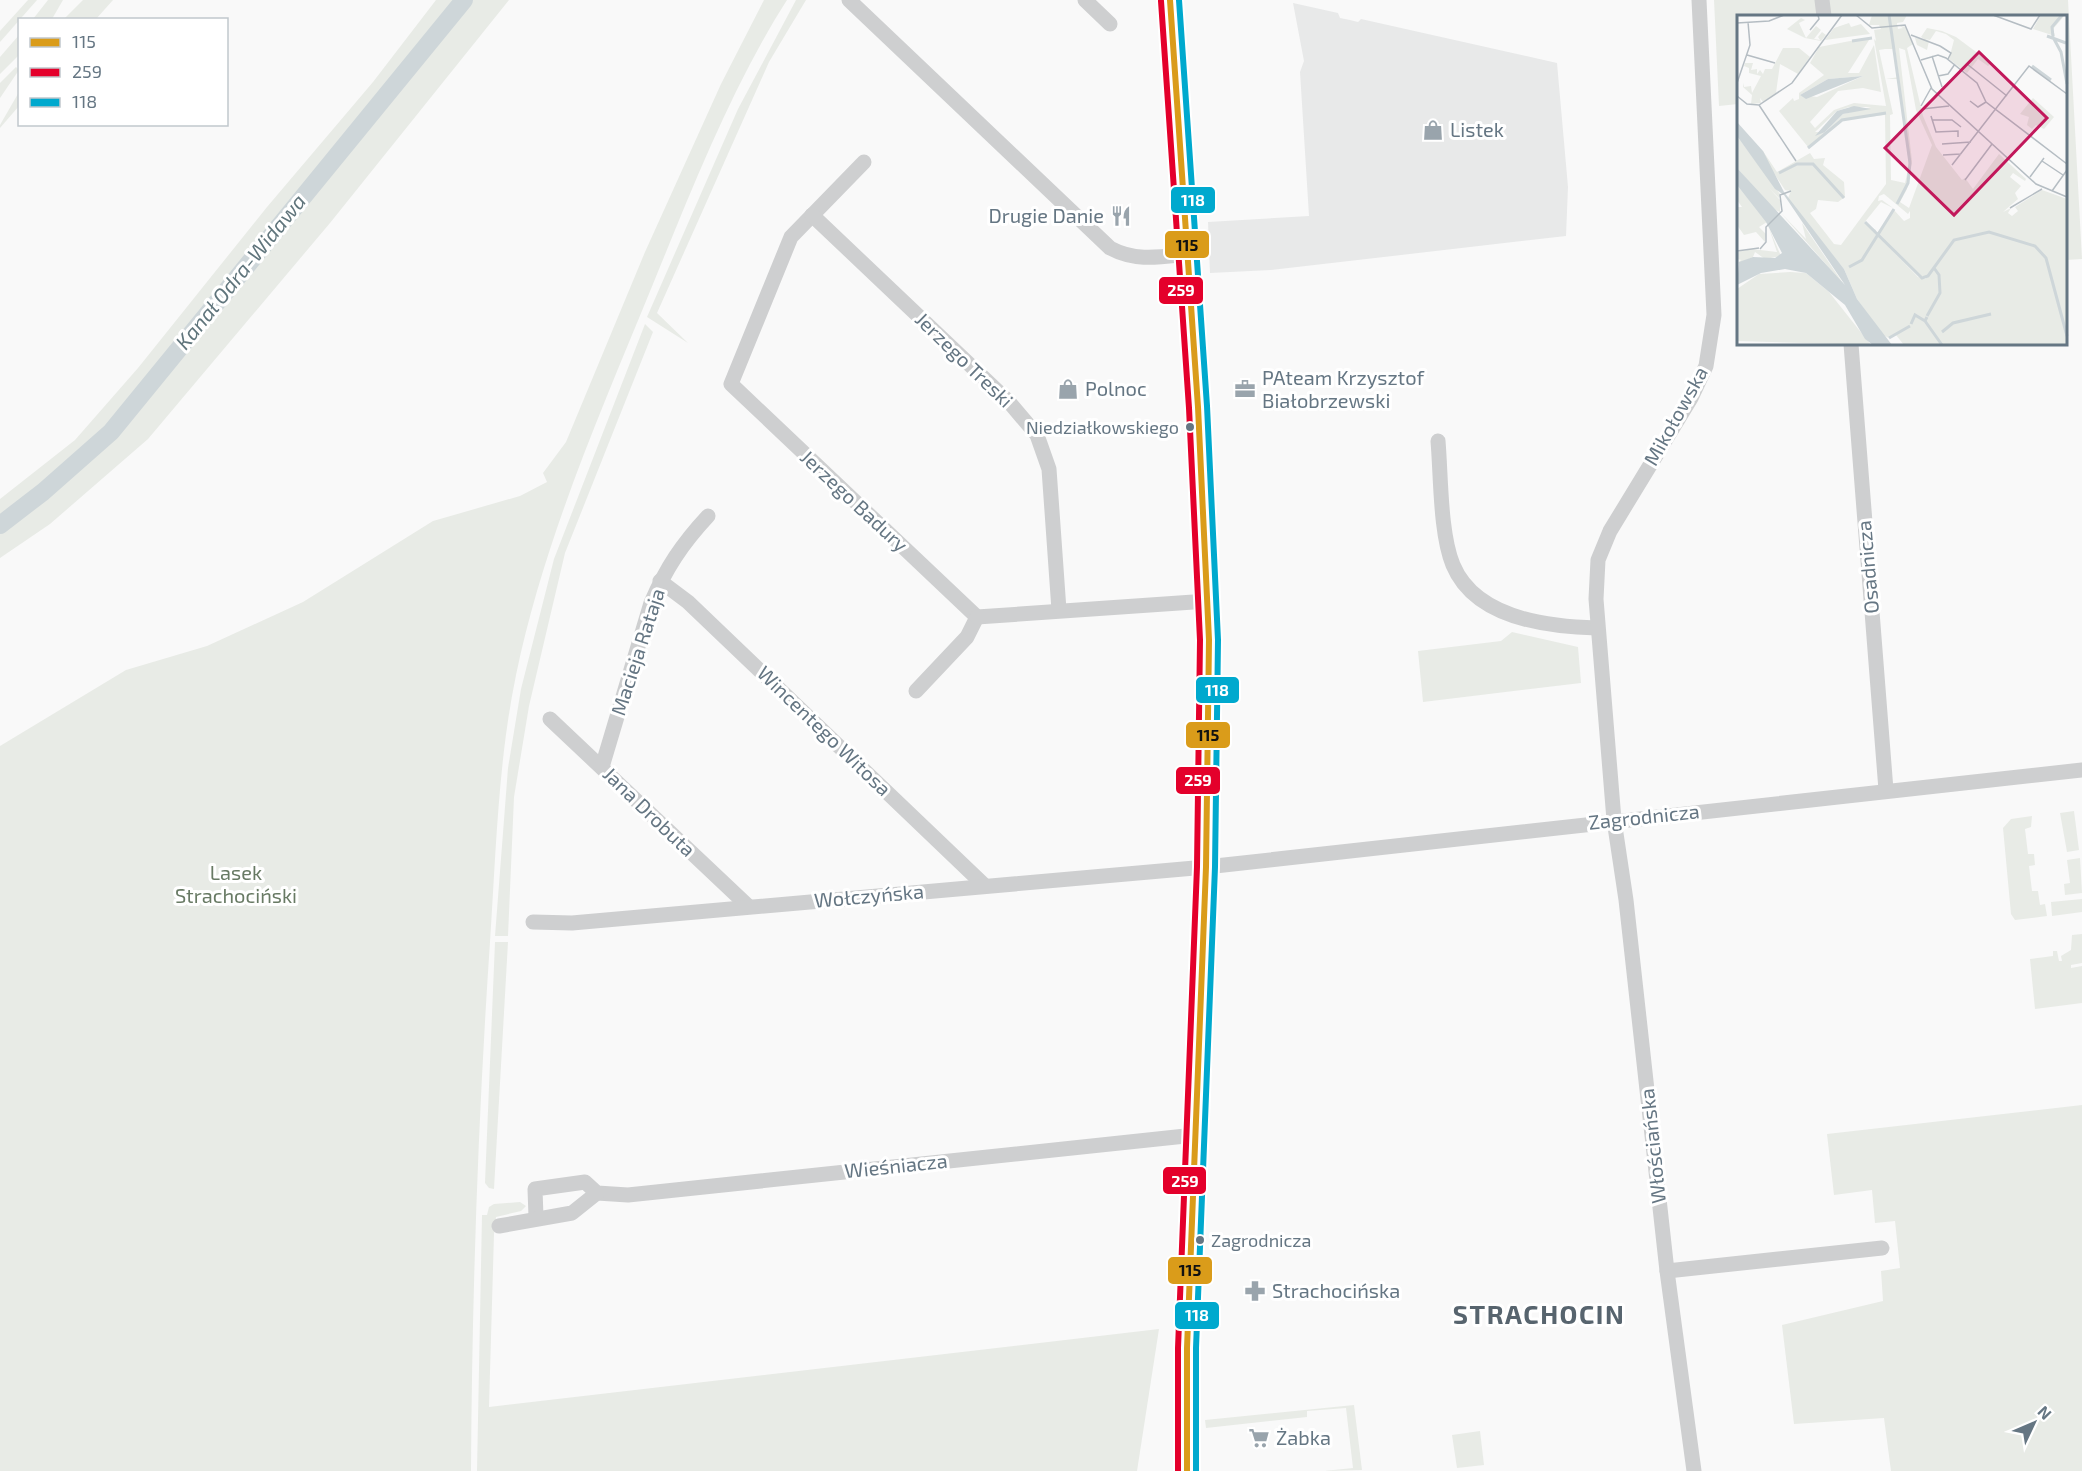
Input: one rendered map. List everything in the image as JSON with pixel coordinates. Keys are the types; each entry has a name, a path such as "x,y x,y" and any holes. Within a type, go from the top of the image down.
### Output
{"main road":[{"path":"1170,0 1188,254 1208,601 1206,867 1187,1348 1186,1471"}],"street":[{"path":"849,0 1110,248 1124,255 1140,258 1188,254"},
{"path":"1085,0 1110,24"},
{"name":"Mikołowska","path":"1614,820 1597,628 1598,560 1610,531 1691,398 1706,366 1712,338 1714,303 1700,0"},
{"path":"1822,0 1824,15"},
{"path":"812,214 864,162"},
{"name":"Jerzego Badury","path":"812,214 791,237 730,384 977,617"},
{"name":"Jerzego Treski","path":"812,214 1009,402 1037,435 1049,469 1059,610"},
{"name":"Osadnicza","path":"1851,345 1886,790"},
{"path":"1438,441 1446,538 1453,565 1466,585 1485,603 1508,614 1572,627 1597,628"},
{"name":"Macieja Rataja","path":"602,767 651,603 660,581 679,547 708,516"},
{"name":"Wincentego Witosa","path":"660,581 688,602 984,885"},
{"path":"916,691 967,637 977,617 1208,601"},
{"name":"Jana Drobuta","path":"550,720 748,906"},
{"name":"Zagrodnicza","path":"1206,867 1614,820 2082,770"},
{"name":"Włościańska","path":"1614,820 1626,900 1667,1271 1694,1471"},
{"name":"Wołczyńska","path":"533,922 572,923 1206,867"},
{"name":"Wieśniacza","path":"536,1217 535,1190 585,1182 597,1193 627,1195 1195,1135"},
{"path":"499,1226 536,1217 572,1213 597,1193"},
{"path":"1667,1271 1882,1248"}],"shaded area":[{"name":"Listek","path":"1293,3 1338,13 1340,18 1358,22 1361,19 1557,63 1568,187 1566,236 1271,270 1210,273 1208,222 1309,216 1300,72 1304,61"}],"green space":[{"path":"28,0 37,0 21,18 18,18 18,22 0,42 0,31"},
{"path":"48,0 63,0 53,18 34,18"},
{"path":"83,0 113,0 97,18 65,18"},
{"path":"436,0 509,0 330,223 148,439 50,524 0,558 0,499 75,440 138,368 267,207 373,82"},
{"name":"Lasek Strachociński","path":"764,0 787,0 749,67 714,139 594,428 542,575 516,675 501,774 482,1074 476,1206 471,1471 0,1471 0,746 126,670 207,646 303,602 433,521 520,496 547,482 543,473 566,442 645,252 721,84"},
{"path":"796,0 806,0 769,62 657,313 688,343 647,317 738,109"},
{"path":"1714,0 2068,0 2082,259 2067,260 2067,15 1737,15 1737,104 1719,106"},
{"path":"18,36 18,56 0,74 0,57"},
{"path":"16,67 18,69 0,98 0,83"},
{"path":"18,94 18,107 0,128"},
{"path":"645,324 653,332 565,553 529,706 514,797 508,936 495,936 508,768 521,689 554,559"},
{"path":"1512,632 1578,647 1581,683 1423,702 1418,651 1501,641"},
{"path":"2074,811 2079,850 2067,852 2060,813"},
{"path":"2032,816 2031,827 2025,829 2028,854 2034,854 2035,865 2029,866 2032,891 2038,891 2040,905 2045,904 2047,916 2015,920 2011,914 2003,828 2011,819"},
{"path":"2080,858 2082,893 2065,895 2064,884 2070,883 2067,860"},
{"path":"2082,899 2082,912 2052,916 2051,902"},
{"path":"2082,934 2082,963 2071,965 2071,968 2082,966 2082,1003 2035,1009 2030,959 2053,956 2053,951 2057,951 2059,961 2062,961 2061,956 2071,950 2072,935"},
{"path":"495,942 508,942 494,1189 489,1188 485,1183"},
{"path":"2082,1105 2082,1471 1891,1471 1884,1418 1794,1424 1782,1325 1883,1301 1881,1271 1900,1268 1895,1221 1875,1223 1872,1190 1834,1195 1827,1134"},
{"path":"520,1202 526,1206 521,1211 496,1217 489,1407 1159,1329 1137,1471 477,1471 482,1215 487,1215 489,1207 494,1204"},
{"path":"1354,1405 1362,1470 1324,1471 1353,1468 1346,1408 1307,1411 1307,1417 1206,1428 1205,1420"},
{"path":"1480,1431 1484,1465 1457,1468 1452,1435"}],"waterway":[{"name":"Kanał Odra-Widawa","path":"0,525 43,492 111,432 464,0"}],"transit line":[{"name":"115","path":"1170,0 1198,407 1209,640 1206,867 1187,1348 1187,1471"},
{"name":"118","path":"1179,0 1207,406 1218,640 1215,867 1196,1348 1196,1471"},
{"name":"259","path":"1161,1 1189,408 1200,640 1197,867 1178,1348 1178,1471"}],"place":[{"name":"Listek","path":"1433,130"},
{"name":"Drugie Danie","path":"1121,216"},
{"name":"Polnoc","path":"1068,389"},
{"name":"PAteam Krzysztof Białobrzewski","path":"1245,389"},
{"name":"Niedziałkowskiego","path":"1190,427"},
{"name":"Zagrodnicza","path":"1200,1240"},
{"name":"Strachocińska","path":"1255,1291"},
{"name":"Żabka","path":"1259,1438"}],"district":[{"name":"STRACHOCIN","path":"1539,1315"}]}
